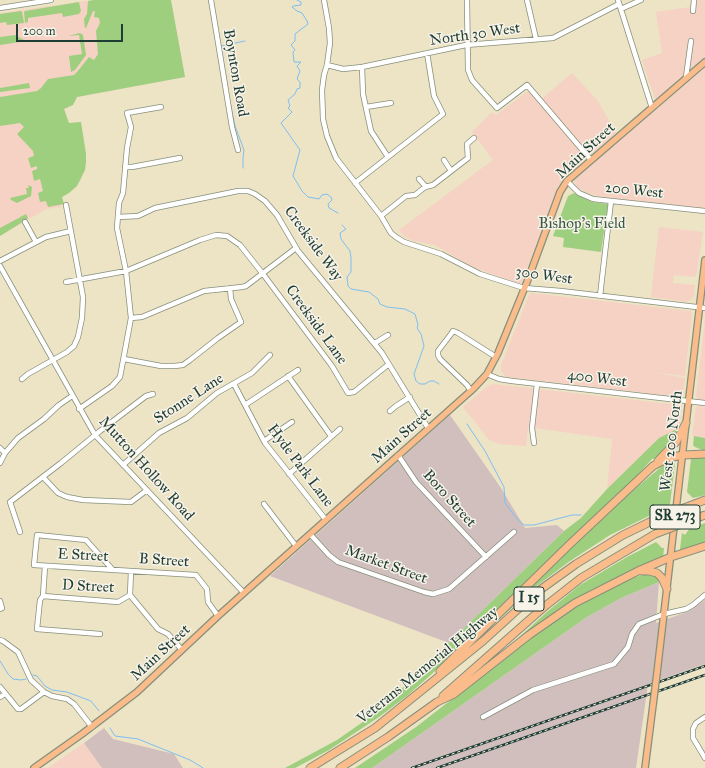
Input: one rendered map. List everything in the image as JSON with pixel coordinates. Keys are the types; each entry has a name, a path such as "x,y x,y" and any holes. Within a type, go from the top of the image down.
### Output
{"highway":[{"path":"411,699 581,533 653,466 676,442 686,423"},
{"path":"653,466 668,458 683,455 705,454"},
{"name":"Veterans Memorial Highway","path":"310,768 375,728 483,641 544,587 582,560 624,535 660,517 705,500"},
{"name":"Veterans Memorial Highway","path":"340,768 375,746 437,702 544,607 581,578 655,534 705,515"},
{"path":"437,702 454,694 529,635 575,603 638,571 671,557 705,546"},
{"path":"638,571 657,573 662,578 667,589"}],"main road":[{"name":"Main Street","path":"34,768 92,727 133,695 218,616 487,374 496,357 524,288 560,192 567,181 705,62"},
{"name":"West 200 North","path":"645,768 686,423 702,308 705,260"}],"street":[{"path":"0,8 50,0"},
{"name":"Boynton Road","path":"211,0 231,121 238,150"},
{"name":"300 West","path":"324,0 330,35 328,65 324,76 321,103 327,136 336,158 392,232 404,242 441,254 480,274 524,288 702,308"},
{"path":"467,0 466,46 468,70 472,80 496,108 528,85 591,160"},
{"path":"527,0 536,39"},
{"path":"621,9 642,0"},
{"path":"693,11 694,0"},
{"path":"619,2 652,108"},
{"name":"North 30 West","path":"328,65 343,69 362,67 466,46 553,38 619,2"},
{"path":"686,77 691,41"},
{"path":"355,183 443,114 434,96 427,54"},
{"path":"362,67 363,94 370,131 374,139 388,157"},
{"path":"366,107 390,103"},
{"path":"80,409 116,382 120,376 131,318 126,271 118,235 119,203 123,194 130,127 127,113 161,107"},
{"path":"381,216 397,200 406,196 415,195 426,187 433,185 468,158 467,144 474,138"},
{"path":"125,167 180,158"},
{"path":"444,160 451,171"},
{"path":"419,179 426,187"},
{"name":"200 West","path":"567,181 579,193 593,199 705,211"},
{"name":"Creekside Way","path":"118,217 138,216 155,208 238,191 248,191 256,194 277,214 296,248 375,343 390,364 428,428"},
{"path":"600,296 611,201"},
{"path":"22,379 28,374 67,352 74,346 78,337 82,318 82,297 66,206"},
{"path":"25,222 36,242"},
{"path":"0,261 52,234 71,232"},
{"name":"Creekside Lane","path":"126,271 200,240 216,235 227,236 240,245 263,274 332,366 348,393 354,392 390,364"},
{"path":"131,318 142,317 204,291 246,286 296,248"},
{"name":"Mutton Hollow Road","path":"0,266 72,396 95,434 244,593"},
{"path":"66,282 126,271"},
{"path":"124,359 161,366 183,365 241,322 230,299 230,288"},
{"path":"471,390 440,359 438,350 453,331 458,332 496,357"},
{"path":"375,343 388,335"},
{"name":"Stonne Lane","path":"123,465 159,433 187,418 217,393 252,373 270,355"},
{"path":"245,406 298,370"},
{"name":"400 West","path":"487,374 499,379 705,403"},
{"path":"288,376 332,436"},
{"name":"Hyde Park Lane","path":"234,384 264,441 326,520"},
{"path":"534,443 532,428 537,384"},
{"path":"20,532 10,502 95,434 146,396 154,394"},
{"path":"0,463 5,453 18,438 72,396"},
{"path":"390,411 410,398"},
{"path":"264,441 292,422"},
{"path":"289,474 340,429"},
{"path":"0,448 5,453"},
{"name":"Boro Street","path":"398,455 416,482 486,557"},
{"path":"43,477 58,493 67,497 83,500 131,502 147,490"},
{"path":"264,504 296,546"},
{"name":"Market Street","path":"310,534 329,555 338,562 424,592 434,594 449,589 514,532"},
{"name":"E Street","path":"113,570 86,540 37,535 34,566 131,571"},
{"path":"45,566 43,596 40,600 37,629 92,636 100,634"},
{"path":"131,571 130,595 158,629 168,634 182,650"},
{"name":"B Street","path":"131,571 196,575 207,589 208,602 218,616"},
{"name":"D Street","path":"43,596 118,602 130,595"},
{"path":"483,717 533,690 614,664 628,646 632,634 639,624 664,614 686,609 705,595"},
{"path":"0,601 2,608 0,609"},
{"path":"0,640 18,652 31,680 44,692 52,696 68,699 74,704 92,727"},
{"path":"0,687 18,709 21,709 44,692"},
{"path":"0,697 5,694"},
{"path":"705,717 696,723 693,729 693,738 705,758"}],"shaded area":[{"path":"92,0 171,0 185,77 77,97 73,105 64,109 69,123 81,122 86,162 81,180 69,193 62,197 64,204 61,205 61,207 46,209 0,236 0,13"},
{"path":"691,0 705,0 705,209 604,197 590,194 578,188 573,180 659,105 654,96 642,60 662,53 656,12 690,7"},
{"path":"572,73 598,101 616,133 566,176 557,188 521,284 472,267 435,245 414,241 405,237 399,230 493,160 472,132 492,112 496,115 528,91 538,102"},
{"path":"659,227 703,232 696,277 674,275 673,283 695,285 694,296 687,302 651,297"},
{"path":"531,293 691,311 692,314 685,376 653,372 685,378 683,395 679,397 505,376 501,370 501,365"},
{"path":"705,319 705,401 699,400 696,397"},
{"path":"493,384 680,405 682,407 679,428 659,438 607,489 612,439 528,427 526,446 499,444 489,440 463,407 485,388"},
{"path":"697,406 705,407 705,438 692,436"},
{"path":"450,415 501,488 525,528 557,525 564,531 449,643 270,576"},
{"path":"659,582 656,623 687,612 705,600 705,664 648,684 636,768 372,768 587,617 621,598"},
{"path":"104,728 113,739 174,754 183,768 102,768 84,743"},
{"path":"84,743 102,768 48,768"}],"green space":[{"path":"171,0 185,77 77,97 73,105 64,109 69,123 81,122 86,154 85,170 77,186 62,197 64,204 48,207 46,201 40,202 38,193 43,191 40,179 34,181 32,171 37,169 37,166 31,168 28,158 34,156 33,151 17,134 24,127 20,123 0,126 0,97 37,91 48,79 74,75 89,57 94,60 98,54 96,31 100,23 99,18 94,17 95,11 93,11 86,28 84,19 87,14 88,1"},
{"path":"79,2 81,11 79,14 63,17 62,13 28,18 28,22 25,23 25,11"},
{"path":"21,11 24,23 7,25 6,22 0,23 0,14"},
{"path":"80,33 83,35 86,55 75,70 71,72 69,56 82,54 79,35 68,36"},
{"path":"15,35 26,41 0,45 0,37"},
{"path":"29,83 30,88 0,92 0,88"},
{"path":"28,185 32,187 31,196 17,203 11,200 10,198 27,194 26,188 29,188"},
{"name":"Bishop's Field","path":"574,193 592,202 608,204 601,252 563,247 564,238 553,236 568,196"},
{"path":"26,214 28,218 26,220 0,236 0,228"},
{"path":"679,428 680,432 657,458 652,459 634,479 434,672 407,696 379,717 329,750 295,768 285,768 337,740 380,710 564,531 581,518 607,489 659,438"},
{"path":"694,436 705,438 705,451 693,445"},
{"path":"705,458 705,495 693,498 687,492 691,459"},
{"path":"667,462 675,463 670,504 610,535 570,561 534,588 485,632 617,504"},
{"path":"705,523 705,543 681,551 682,533 685,535 690,528"},
{"path":"656,542 664,548 663,558 635,569 591,590 503,652 548,611 580,585 627,557"},
{"path":"652,573 659,582 621,598 587,617 372,768 355,768 416,727 527,641 579,604 611,586"}],"waterway":[{"path":"297,0 301,2 301,5 292,7 302,13 308,24 295,34 295,41 291,45 295,50 293,52 294,62 301,62 297,66 300,71 297,79 300,82 300,88 297,89 295,94 288,100 290,106 288,108 292,112 281,123 300,150 293,176 302,191 308,197 319,199 322,195 327,194 332,200 328,204 329,208 338,213"},
{"path":"221,46 245,41"},
{"path":"223,61 227,84"},
{"path":"230,103 235,126 244,150 243,168"},
{"path":"342,225 346,229 340,233 341,239 350,251 351,258 351,272 347,277 348,286 351,289 369,292 378,299 380,304 387,307 405,309 415,314 418,325 417,328 421,334 424,346 414,374 416,381 420,384 425,384 430,381 434,381 439,384"},
{"path":"467,424 485,451 504,487 505,503 517,519 524,525 534,525 572,515 581,515"},
{"path":"0,661 13,679 26,679"},
{"path":"33,675 37,676 45,686 52,690 67,692 91,701 99,711"},
{"path":"110,728 115,736 138,739 190,760 203,768"}],"railway":[{"path":"412,768 705,666"},
{"path":"437,768 705,675"}]}
